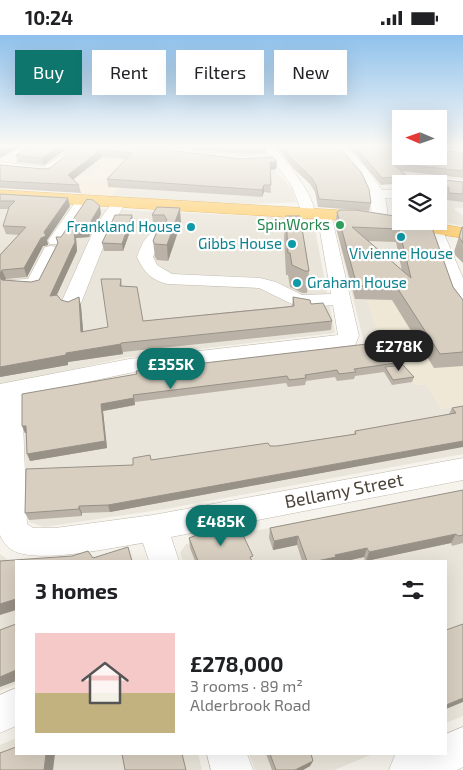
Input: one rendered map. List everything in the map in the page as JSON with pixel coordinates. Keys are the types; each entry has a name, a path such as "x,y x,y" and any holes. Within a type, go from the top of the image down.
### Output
{"highway":[{"path":"0,195 316,214 392,222"},
{"path":"441,230 463,233"}],"street":[{"path":"5,391 128,365 348,339 340,299 316,214 308,207 300,186 295,180"},
{"path":"369,180 377,194 380,211 378,219"},
{"path":"447,182 463,184"},
{"path":"377,194 392,194"},
{"path":"13,284 34,284 54,246 84,200"},
{"path":"71,303 104,225 119,203"},
{"path":"434,230 460,290"},
{"path":"159,235 150,243 145,257 150,268 168,279 260,283 271,285 296,300 340,299"},
{"name":"Bellamy Street","path":"5,391 6,531 22,540 33,542 55,542 153,528 463,469"},
{"path":"153,528 164,560"},
{"path":"0,714 15,707"},
{"path":"447,754 463,747"},
{"path":"227,755 232,770"},
{"path":"410,770 445,755"}],"shaded area":[{"path":"13,180 126,180 110,198 80,195 81,191 0,186"},
{"path":"126,180 284,180 292,188 296,202 256,204 110,198"},
{"path":"447,188 463,190 463,208 454,208 463,215 463,226 447,223"},
{"path":"0,201 84,208 313,219 335,333 123,358 0,386"},
{"path":"334,221 392,228 392,230 428,233 410,301 367,301 402,370 415,385 426,384 441,409 463,405 463,454 165,509 44,527 29,522 22,400 365,347"},
{"path":"367,300 410,301 463,316 463,405 441,409 426,384 415,385 381,346"},
{"path":"463,491 463,716 447,723 447,560 183,560 180,553 186,544"},
{"path":"0,554 12,563 15,563 15,684 0,691"},
{"path":"15,738 15,755 198,755 202,770 0,770 0,745"},
{"path":"249,755 371,755 334,770 255,770"}],"building":[{"path":"74,180 79,185 0,181"},
{"path":"125,180 271,180 271,185 264,185 262,190"},
{"path":"313,180 365,180 369,189 371,203 319,199"},
{"path":"447,180 463,182 463,194 449,193 449,187 447,187"},
{"path":"0,194 68,198 44,232 46,236 41,238 24,268 2,270 0,273 0,255 26,227 3,226 9,207 15,201 0,201"},
{"path":"87,199 93,200 100,206 87,228 74,230 75,242 50,296 57,295 61,300 68,302 79,297 81,332 108,327 101,279 121,279 120,286 137,287 143,321 294,306 293,297 310,300 311,304 323,303 332,321 121,343 0,367 0,277 2,280 31,282 39,280 58,243 56,237 61,237"},
{"path":"157,207 180,208 167,245 155,244 153,241 158,229 167,220 164,215 152,215"},
{"path":"340,210 356,210 392,216 392,229 352,227 411,278 399,230 433,230 453,287 463,300 463,352 440,354 396,286 357,286 337,212"},
{"path":"115,215 132,215 122,244 102,243"},
{"path":"286,216 300,216 309,271 292,265 290,253 288,253"},
{"path":"463,227 463,243 459,237"},
{"path":"384,342 396,363 354,369 356,372 339,374 337,370 305,375 306,378 289,380 287,376 133,395 134,398 101,404 105,441 27,454 26,426 22,426 22,394 137,374 136,371"},
{"path":"403,365 414,377 393,380 385,367"},
{"path":"463,406 463,441 108,505 79,506 79,509 25,513 26,469 133,465 133,458 150,455 151,460 268,443 270,446 277,446 356,434 355,431 456,413 452,408"},
{"path":"463,490 463,535 458,536 456,534 369,552 367,548 322,560 307,560 298,536 274,541 270,528"},
{"path":"216,528 219,537 240,529 253,556 250,557 252,560 198,560 189,538"},
{"path":"128,547 132,560 15,560 15,599 0,604 0,561 72,556 88,551 93,558"},
{"path":"15,624 15,670 0,677 0,630"},
{"path":"463,624 463,698 447,705 447,630"},
{"path":"15,747 15,755 46,755 44,770 0,770 0,753"},
{"path":"122,755 182,755 186,770 125,770"},
{"path":"270,755 311,755 313,761 295,770 276,770"}],"place":[{"name":"SpinWorks","path":"340,225"},
{"name":"Frankland House","path":"191,227"},
{"name":"Vivienne House","path":"401,237"},
{"name":"Gibbs House","path":"292,244"},
{"name":"Graham House","path":"297,283"}]}
